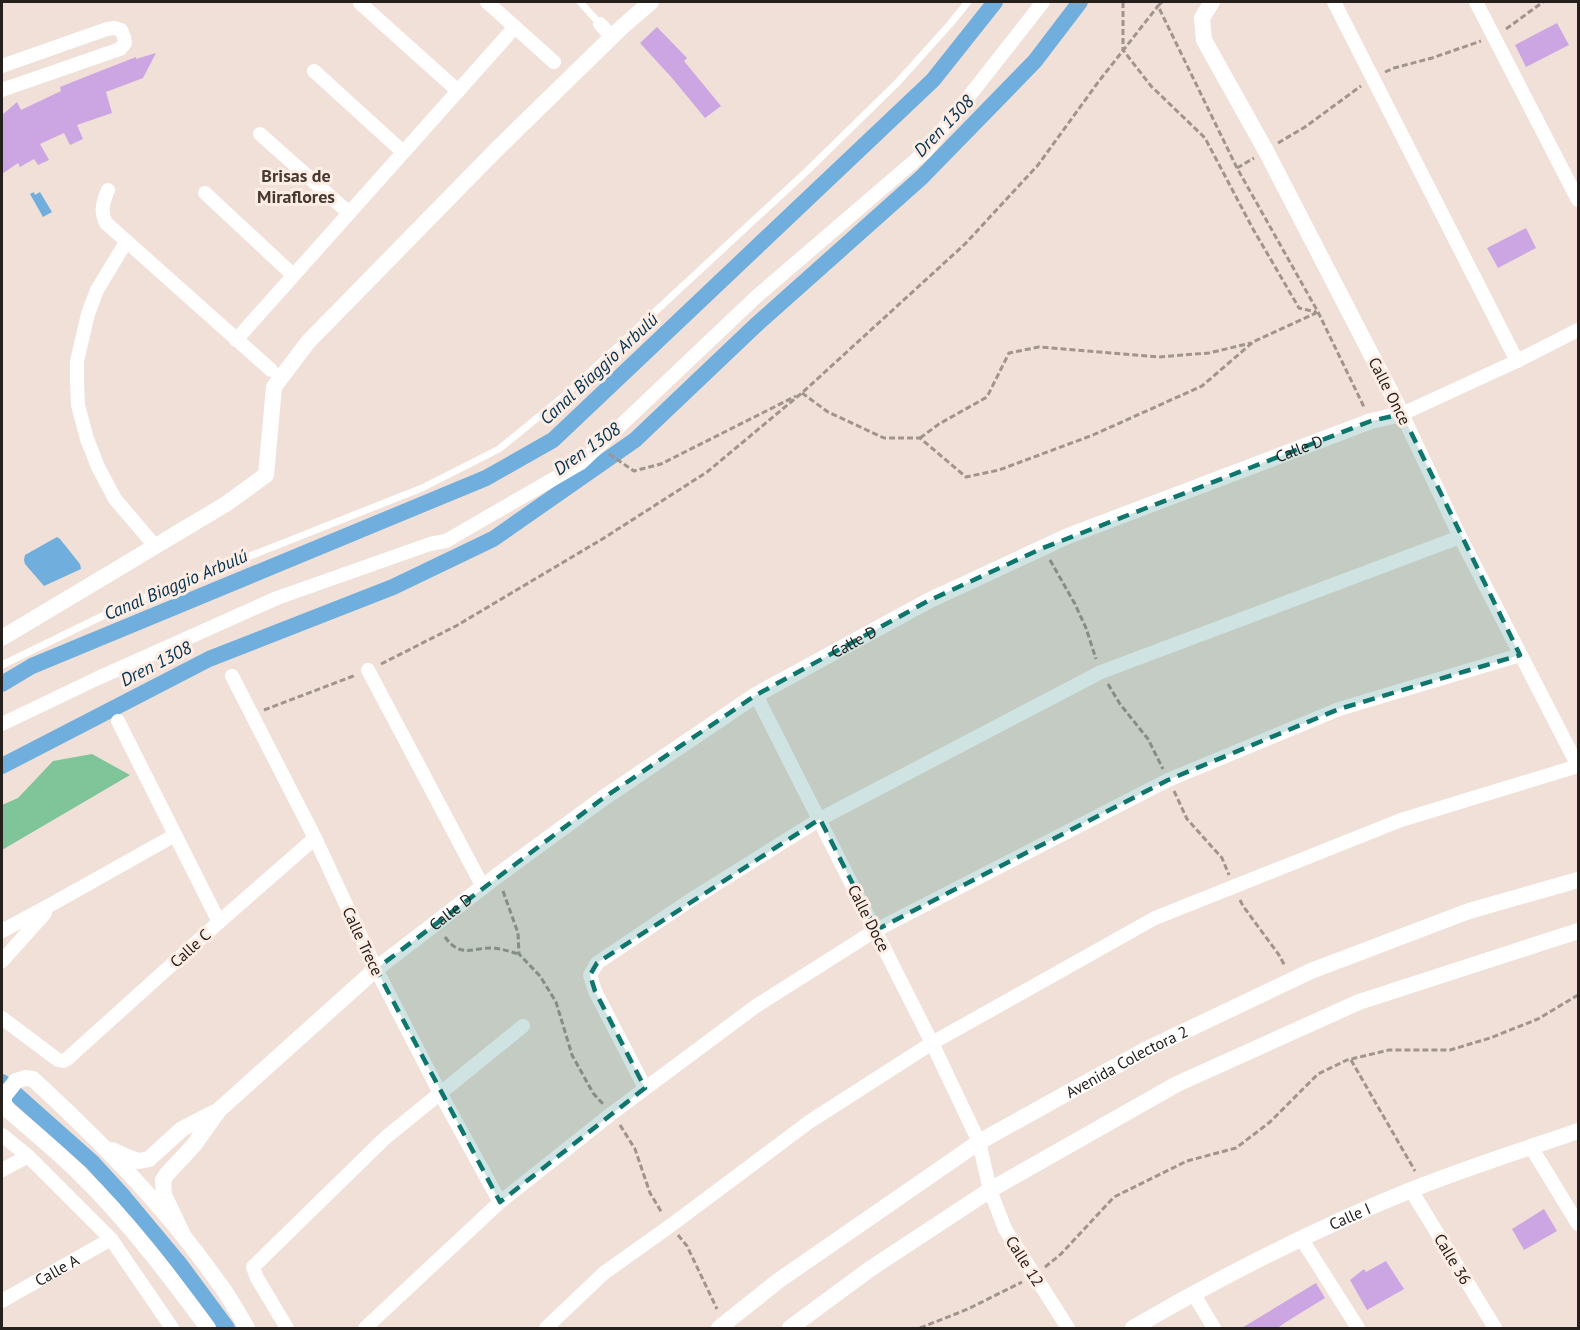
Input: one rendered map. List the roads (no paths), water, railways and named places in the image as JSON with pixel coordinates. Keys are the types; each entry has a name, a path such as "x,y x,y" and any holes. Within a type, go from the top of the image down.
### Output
{"street":[{"path":"487,2 554,62"},
{"path":"2,638 226,504 266,475 274,387 308,342 496,150 651,2"},
{"path":"2,724 277,598 430,544 446,541 581,463 756,297 926,151 1043,2"},
{"name":"Calle Once","path":"1212,2 1202,18 1204,40 1266,151 1402,414 1460,537 1578,766"},
{"path":"1334,2 1517,362"},
{"path":"1476,2 1578,200"},
{"path":"360,3 458,91"},
{"path":"600,24 612,37"},
{"path":"236,340 514,27"},
{"path":"2,66 107,29 121,30 124,37 125,43 120,49 2,90"},
{"path":"314,71 403,152"},
{"path":"260,134 349,213"},
{"path":"108,190 102,203 106,223 270,370"},
{"path":"205,193 294,275"},
{"path":"126,242 97,290 88,314 77,361 78,405 87,439 115,499 155,546"},
{"name":"Calle D","path":"182,1233 164,1195 163,1180 194,1145 219,1110 376,969 435,923 602,799 756,695 928,601 1068,536 1371,422 1402,414 1517,362 1578,330"},
{"path":"645,1088 595,991 590,975 597,963 689,901 820,819 1101,672 1460,537"},
{"path":"365,1329 500,1202 645,1088 756,1006 876,930 1168,780 1339,709 1520,655"},
{"path":"368,670 483,887"},
{"name":"Calle Trece","path":"232,676 315,838 376,969 440,1094 500,1202"},
{"name":"Calle Doce","path":"756,695 932,1042 979,1142"},
{"path":"118,721 219,922"},
{"path":"546,1329 604,1273 809,1122 932,1042 1155,918 1401,820 1578,766"},
{"path":"2,931 175,835"},
{"name":"Calle C","path":"2,1018 58,1060 67,1059 315,838"},
{"name":"Avenida Colectora 2","path":"719,1329 778,1281 979,1142 1153,1046 1311,971 1469,911 1578,880"},
{"path":"2,961 52,904"},
{"path":"790,1329 870,1269 990,1190 1177,1084 1359,1002 1578,931"},
{"path":"287,1329 253,1267 385,1138 523,1026"},
{"path":"208,1329 151,1252 80,1173 8,1110 4,1104 4,1096 16,1081 25,1078 33,1079 98,1140 139,1183 182,1233 220,1284 247,1329"},
{"name":"Calle D","path":"98,1140 115,1151 139,1161 149,1159 182,1129 219,1110"},
{"name":"Calle I","path":"1134,1329 1193,1293 1301,1238 1417,1188 1578,1131"},
{"path":"2,1136 28,1156 111,1239 172,1329"},
{"name":"Calle 12","path":"979,1142 990,1190 1005,1229 1068,1329"},
{"path":"1531,1147 1578,1224"},
{"path":"2,1170 28,1156"},
{"name":"Calle 36","path":"1417,1188 1495,1329"},
{"path":"1301,1238 1358,1329"},
{"name":"Calle A","path":"2,1301 111,1239"},
{"path":"1193,1293 1214,1329"}],"lane":[{"path":"580,2 600,24"},
{"path":"2,665 121,607 422,488 499,449 564,396 807,171 897,83 968,2"}],"water":[{"path":"34,192 35,195 40,192 52,212 43,217 30,194"},
{"path":"57,537 80,564 81,569 44,586 25,564 25,555"}],"waterway":[{"name":"Canal Biaggio Arbulú","path":"2,684 32,666 486,478 553,440 933,80 995,2"},
{"name":"Dren 1308","path":"2,766 209,659 393,587 493,539 635,440 756,325 922,177 1035,61 1080,2"},
{"path":"2,1082 92,1162 179,1263 227,1328"}],"district":[{"name":"Brisas de Miraflores","path":"296,186"}]}
